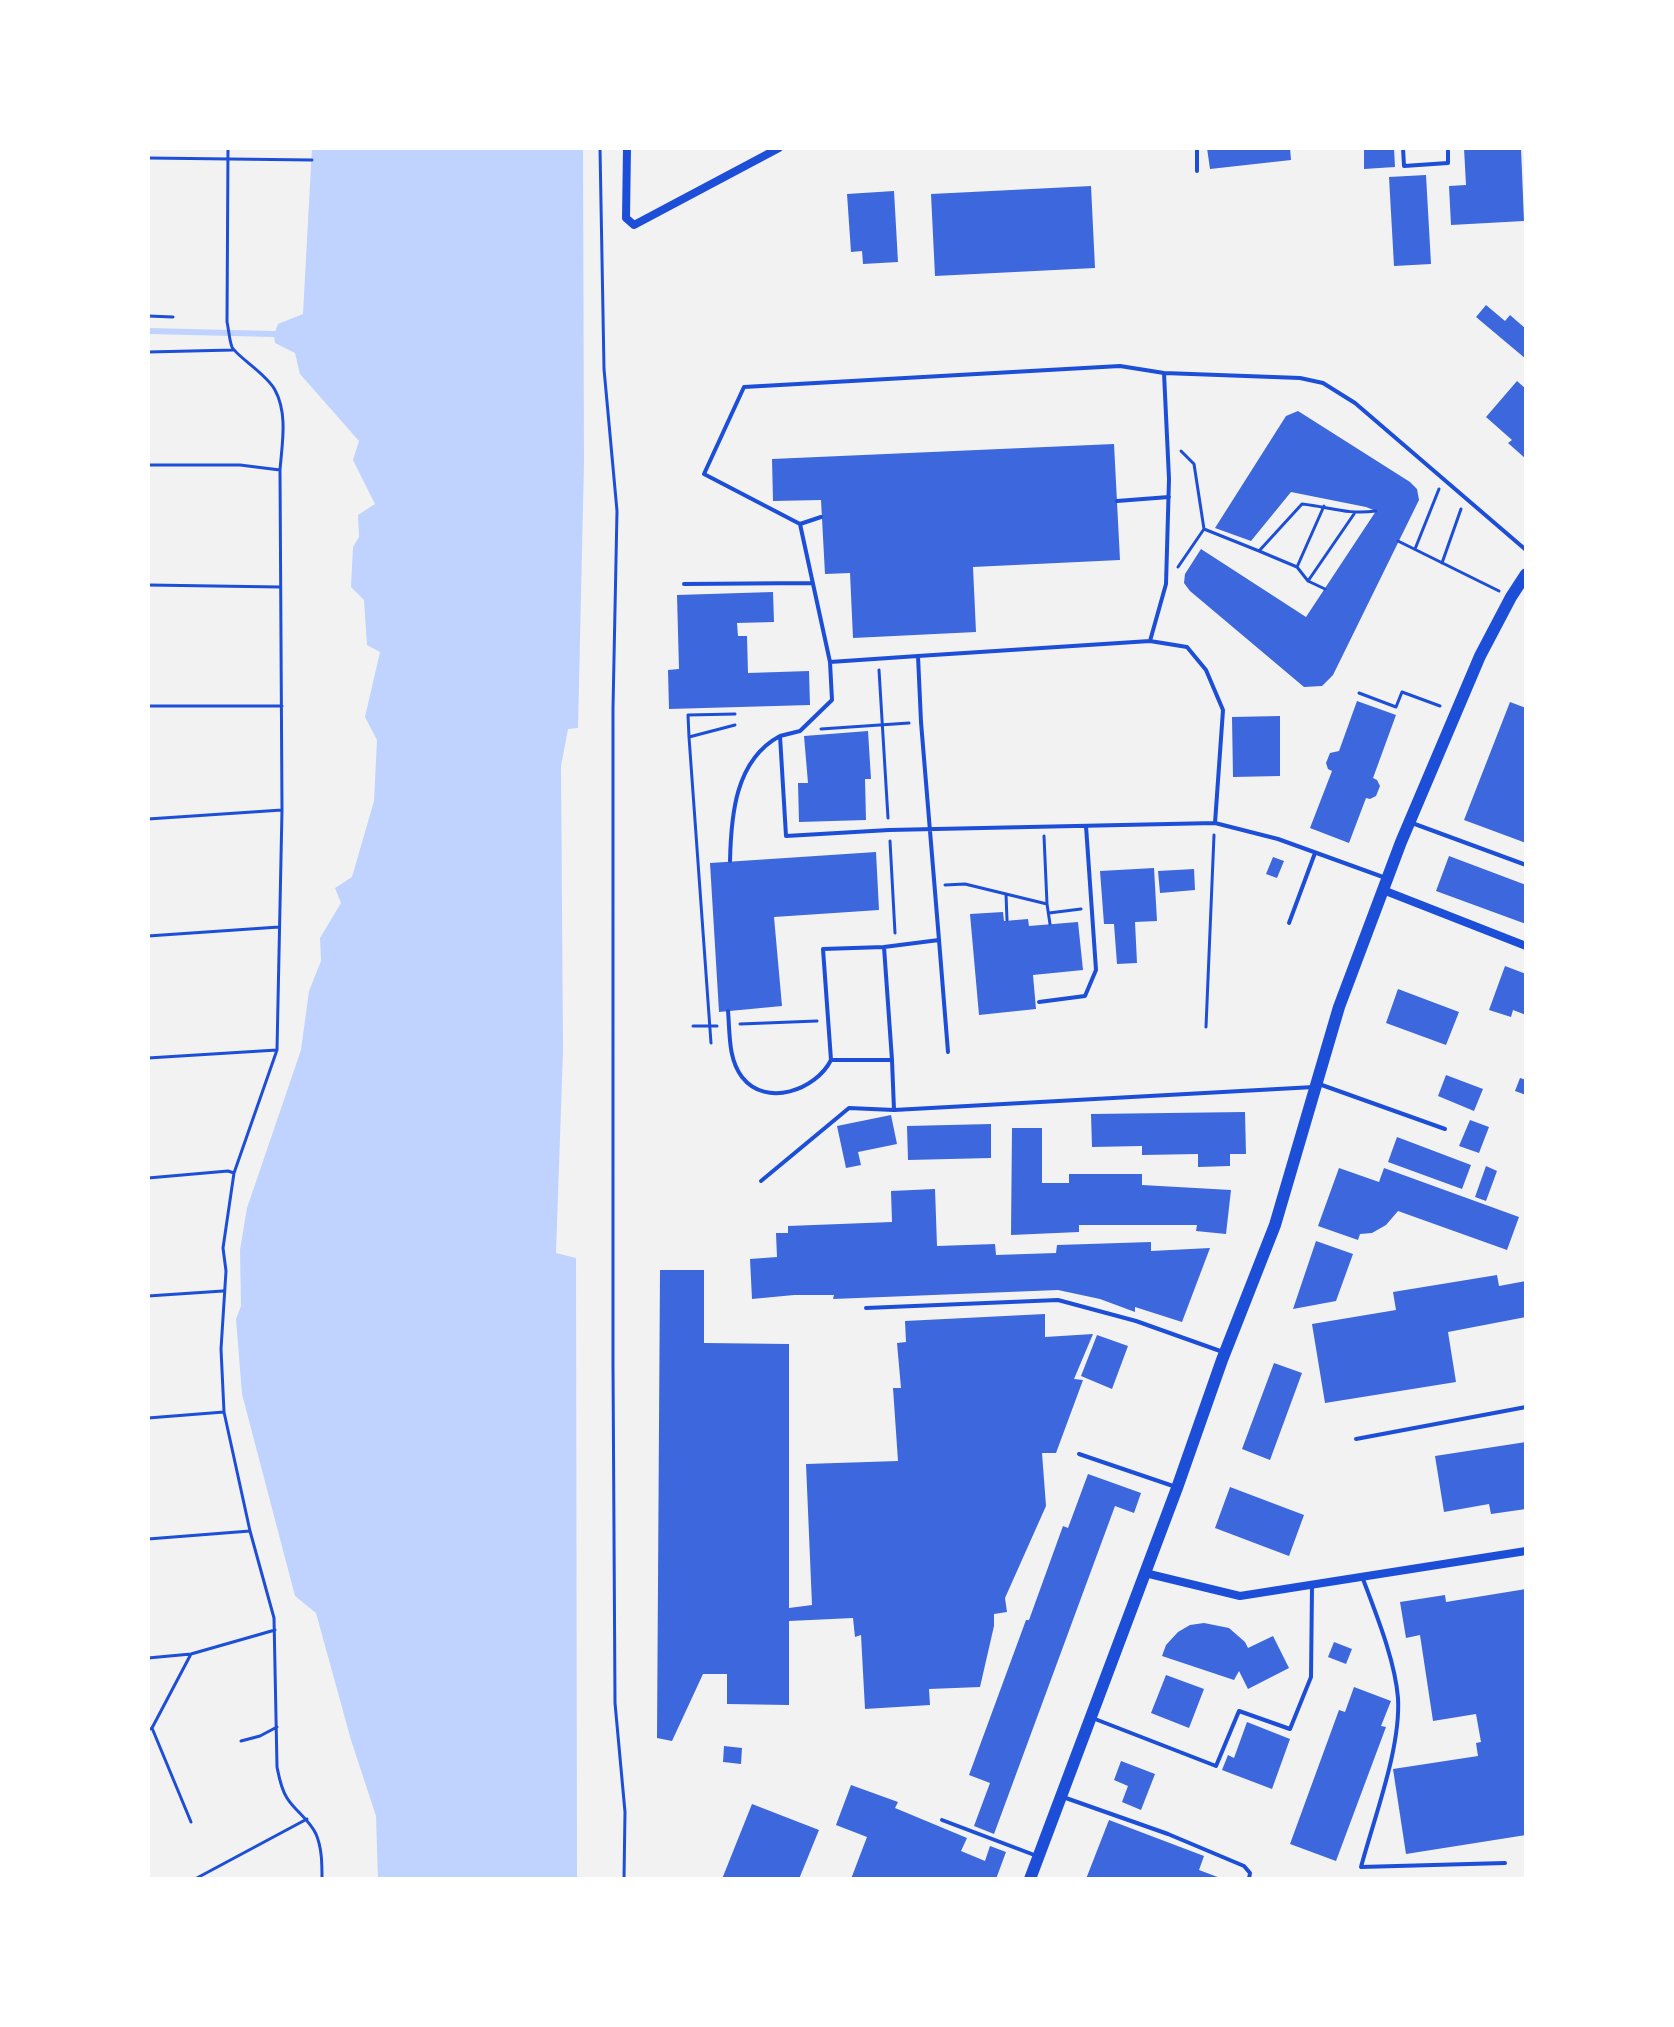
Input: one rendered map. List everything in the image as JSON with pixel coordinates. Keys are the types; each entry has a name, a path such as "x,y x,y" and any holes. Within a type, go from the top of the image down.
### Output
{"main road":[{"path":"1030,1879 1275,1225 1339,1007 1385,884 1455,712 1511,597 1526,574"}],"street":[{"path":"627,148 626,218 634,225 779,148"},
{"path":"1385,884 1526,946"},
{"path":"1145,1573 1240,1596 1526,1551"}],"lane":[{"path":"1197,148 1197,171"},
{"path":"1403,148 1404,166 1448,163 1448,148"},
{"path":"821,517 800,524 704,474 744,387 1120,366 1164,373 1300,378 1323,383 1355,403 1526,550"},
{"path":"1150,641 1166,584 1169,497 1164,373"},
{"path":"1117,501 1169,497"},
{"path":"730,861 730,822 739,787 750,763 765,743 800,731 832,700 830,662 800,524"},
{"path":"684,584 812,583"},
{"path":"830,662 1150,641 1187,647 1206,670 1223,710 1215,823"},
{"path":"918,656 948,1052"},
{"path":"780,736 786,836 889,830 1215,823 1278,839 1385,884"},
{"path":"1409,822 1526,865"},
{"path":"1039,1002 1085,996 1096,970 1086,826"},
{"path":"1289,923 1315,853"},
{"path":"728,1011 731,1055 743,1079 766,1093 799,1091 825,1074 831,1060 823,949 884,947 939,940"},
{"path":"884,947 894,1110"},
{"path":"831,1060 892,1060"},
{"path":"761,1181 849,1108 894,1110 1317,1085 1445,1129"},
{"path":"866,1308 1058,1300 1136,1321 1225,1352"},
{"path":"1356,1439 1526,1407"},
{"path":"1079,1454 1177,1488"},
{"path":"1362,1576 1382,1632 1398,1696 1396,1736 1361,1867 1505,1863"},
{"path":"1091,1718 1216,1766 1239,1711 1290,1729 1311,1677 1312,1584"},
{"path":"1061,1796 1168,1834 1244,1866 1250,1873 1249,1879"},
{"path":"942,1820 1038,1857"}],"path":[{"path":"228,148 227,322 233,350"},
{"path":"600,148 604,369 617,511 613,708 615,1703 625,1812 624,1879"},
{"path":"148,158 312,160"},
{"path":"148,316 173,317"},
{"path":"148,352 233,350 256,367 275,390 284,419 280,470 282,810 277,1050 234,1173 223,1248 226,1271 221,1349 224,1412 250,1531 274,1618 277,1767 287,1799 307,1819 317,1836 322,1879"},
{"path":"1166,584 1204,529 1194,464 1183,452 1168,447"},
{"path":"148,465 240,465 280,470"},
{"path":"1415,549 1443,479"},
{"path":"1442,563 1465,498"},
{"path":"1259,551 1302,504 1354,514 1376,511"},
{"path":"1297,567 1324,506"},
{"path":"1308,581 1354,514"},
{"path":"1204,529 1297,567 1308,581 1325,589"},
{"path":"1398,541 1511,597"},
{"path":"148,585 282,587"},
{"path":"878,659 896,945"},
{"path":"1359,693 1396,707 1402,692 1455,712"},
{"path":"1380,709 1383,702"},
{"path":"148,706 282,706"},
{"path":"711,1043 688,715 735,714"},
{"path":"800,731 921,722"},
{"path":"689,737 735,725"},
{"path":"148,819 282,810"},
{"path":"1206,1027 1215,823"},
{"path":"1043,828 1050,924"},
{"path":"934,886 965,884 1047,904"},
{"path":"1006,894 1007,920"},
{"path":"1049,913 1092,909"},
{"path":"148,936 279,927"},
{"path":"740,1024 828,1020"},
{"path":"693,1026 725,1025"},
{"path":"148,1058 277,1050"},
{"path":"148,1178 234,1173"},
{"path":"148,1296 223,1291"},
{"path":"148,1418 224,1412"},
{"path":"148,1539 250,1531"},
{"path":"148,1658 191,1654 275,1630"},
{"path":"191,1654 150,1729 191,1822"},
{"path":"241,1741 277,1727"},
{"path":"195,1879 307,1819"}],"water":[{"path":"312,148 583,148 584,462 578,728 568,729 561,766 563,1051 556,1253 576,1258 577,1879 378,1879 376,1816 351,1740 316,1613 295,1596 242,1394 236,1319 241,1306 240,1250 247,1208 301,1050 309,991 321,961 320,938 341,903 335,888 352,877 374,801 377,740 365,717 380,652 367,645 364,600 351,587 353,547 359,537 358,515 375,504 353,460 359,441 300,374 295,353 275,343 274,335 278,324 303,314"}],"building":[{"path":"1207,148 1290,148 1291,160 1210,169"},
{"path":"1364,148 1394,148 1395,167 1364,169"},
{"path":"1464,148 1521,148 1524,221 1451,225 1449,186 1466,185"},
{"path":"1426,175 1431,264 1394,266 1389,177"},
{"path":"1091,186 1095,268 935,276 931,194"},
{"path":"894,191 898,262 863,264 862,251 851,252 847,194"},
{"path":"1486,305 1505,321 1510,315 1526,329 1526,359 1476,317"},
{"path":"1517,381 1526,389 1526,459 1508,443 1512,440 1486,417"},
{"path":"1298,411 1410,482 1417,489 1419,500 1333,675 1322,686 1304,687 1184,583 1185,574 1201,549 1306,617 1376,511 1291,492 1251,541 1215,528 1286,416"},
{"path":"1114,444 1120,560 973,567 976,632 853,638 850,573 825,574 821,500 773,501 772,459"},
{"path":"773,592 774,622 737,623 738,636 747,636 748,673 809,671 810,705 669,709 668,670 679,669 677,595"},
{"path":"1357,701 1396,715 1373,778 1380,786 1376,796 1366,798 1349,843 1310,828 1332,771 1326,763 1330,753 1339,751"},
{"path":"1510,702 1526,708 1526,843 1464,820"},
{"path":"1280,716 1280,776 1233,777 1232,717"},
{"path":"868,731 871,779 865,779 866,820 799,822 798,783 808,783 804,736"},
{"path":"876,852 879,910 774,917 782,1006 719,1012 710,863"},
{"path":"1449,856 1526,885 1526,924 1436,891"},
{"path":"1273,857 1284,861 1277,878 1266,874"},
{"path":"1154,868 1157,921 1135,922 1137,963 1117,964 1114,924 1104,924 1100,871"},
{"path":"1194,869 1195,890 1160,893 1158,871"},
{"path":"1003,912 1004,921 1028,919 1029,926 1078,922 1083,970 1033,975 1036,1009 979,1015 970,914"},
{"path":"1505,966 1526,974 1526,1015 1513,1010 1511,1017 1489,1010"},
{"path":"1398,989 1459,1012 1446,1045 1386,1023"},
{"path":"1446,1075 1483,1089 1474,1111 1438,1096"},
{"path":"1520,1078 1526,1080 1526,1095 1515,1091"},
{"path":"1245,1112 1246,1154 1230,1154 1230,1166 1198,1167 1198,1154 1142,1155 1142,1146 1092,1147 1091,1114"},
{"path":"891,1115 897,1144 858,1152 861,1165 846,1168 837,1126"},
{"path":"1470,1120 1489,1127 1479,1153 1459,1146"},
{"path":"991,1124 991,1158 908,1160 907,1126"},
{"path":"1012,1128 1042,1128 1042,1183 1069,1183 1069,1174 1142,1174 1142,1185 1231,1190 1226,1234 1196,1231 1197,1225 1079,1225 1079,1232 1011,1235"},
{"path":"1397,1137 1471,1165 1462,1189 1388,1162"},
{"path":"1486,1166 1497,1171 1486,1201 1475,1197"},
{"path":"1339,1168 1379,1182 1384,1168 1519,1217 1507,1250 1398,1211 1386,1225 1372,1233 1360,1234 1358,1240 1318,1226"},
{"path":"935,1189 937,1246 995,1244 996,1255 1056,1253 1057,1245 1151,1242 1151,1251 1210,1248 1182,1322 1135,1307 1135,1312 1100,1299 1058,1290 833,1299 834,1295 794,1295 752,1299 750,1259 777,1257 776,1233 788,1233 788,1226 892,1222 891,1191"},
{"path":"1316,1241 1353,1254 1336,1301 1293,1309"},
{"path":"660,1270 704,1270 704,1343 789,1344 789,1608 812,1605 806,1464 898,1461 893,1388 901,1388 897,1343 906,1342 905,1321 1045,1314 1045,1337 1093,1334 1074,1379 1083,1380 1056,1453 1042,1453 1046,1506 1005,1598 1007,1612 994,1614 980,1687 929,1689 930,1705 865,1709 861,1635 855,1637 853,1618 789,1621 789,1705 727,1704 727,1674 703,1674 672,1741 657,1738"},
{"path":"1497,1275 1499,1286 1526,1281 1526,1317 1448,1332 1456,1382 1325,1403 1312,1324 1396,1310 1393,1292"},
{"path":"1097,1335 1128,1346 1112,1389 1081,1376"},
{"path":"1274,1363 1302,1373 1270,1460 1242,1449"},
{"path":"1526,1442 1526,1509 1491,1514 1489,1504 1444,1512 1435,1456"},
{"path":"1088,1474 1141,1493 1134,1513 1115,1506 994,1834 974,1826 990,1783 969,1775 1063,1526 1068,1528"},
{"path":"1230,1487 1304,1515 1289,1556 1215,1528"},
{"path":"1526,1589 1526,1835 1406,1854 1393,1769 1478,1756 1476,1743 1481,1742 1476,1714 1433,1721 1420,1635 1406,1638 1400,1602 1445,1595 1446,1602"},
{"path":"1204,1623 1229,1628 1248,1648 1273,1636 1289,1668 1248,1689 1239,1671 1234,1680 1162,1656 1166,1645 1178,1632 1190,1625"},
{"path":"1334,1642 1352,1649 1346,1664 1328,1657"},
{"path":"1166,1675 1204,1689 1189,1728 1151,1713"},
{"path":"1354,1687 1391,1701 1381,1726 1386,1727 1336,1861 1290,1844 1339,1710 1345,1712"},
{"path":"1247,1722 1290,1739 1272,1789 1222,1770 1228,1755 1234,1758"},
{"path":"724,1746 742,1748 741,1764 723,1762"},
{"path":"1121,1761 1155,1774 1141,1810 1122,1802 1128,1786 1114,1780"},
{"path":"851,1785 898,1802 895,1808 967,1838 961,1851 985,1861 990,1846 1006,1852 996,1879 851,1879 867,1837 836,1825"},
{"path":"752,1804 819,1830 799,1879 722,1879"},
{"path":"1109,1820 1204,1856 1199,1870 1223,1879 1086,1879"}],"waterway":[{"path":"148,331 274,334"}]}
